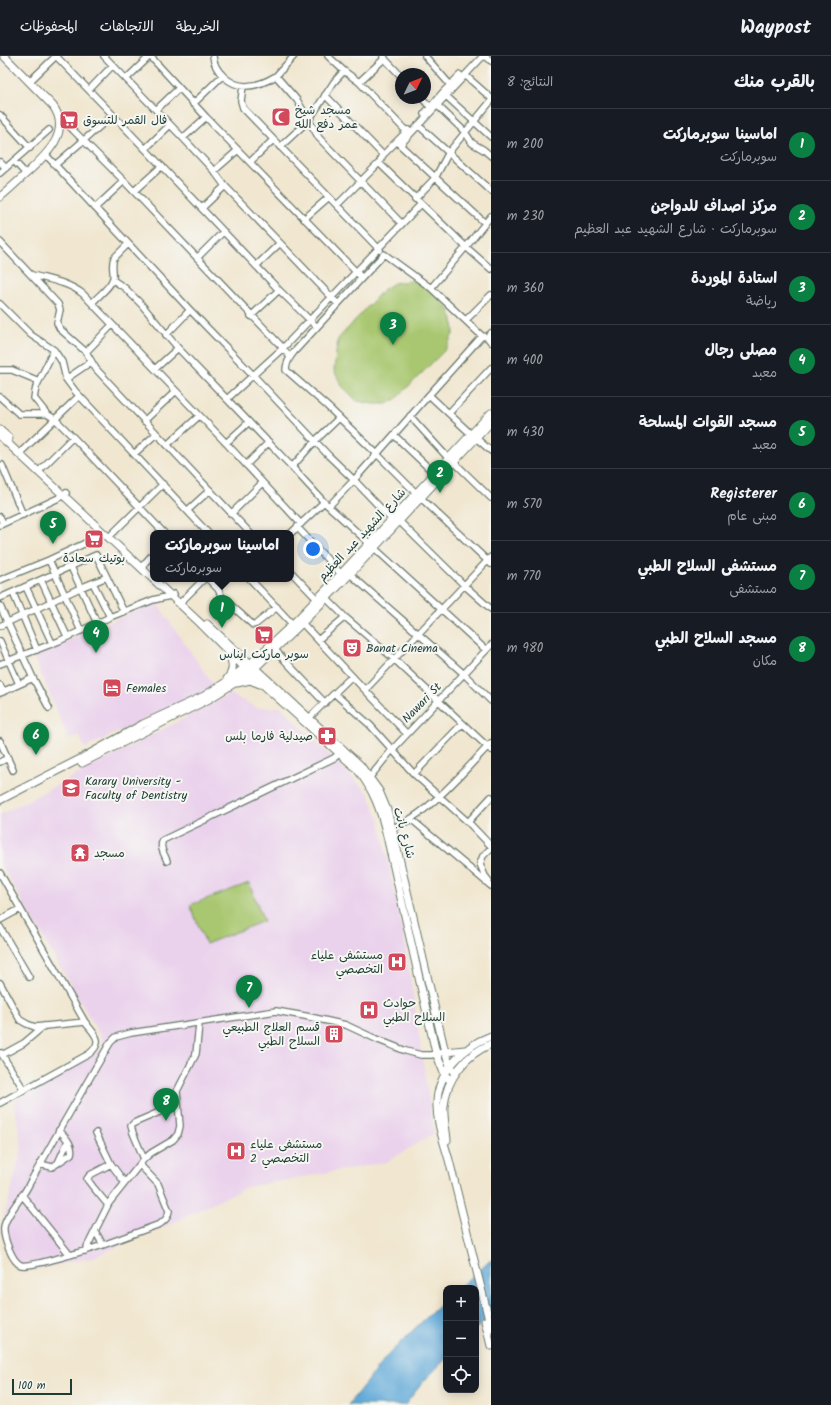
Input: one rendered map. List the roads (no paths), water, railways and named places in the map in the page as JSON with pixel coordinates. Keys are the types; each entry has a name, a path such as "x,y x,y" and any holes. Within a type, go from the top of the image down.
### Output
{"main road":[{"path":"0,197 46,155 57,138 59,116 53,106 4,56"},
{"name":"شارع الشهيد عبد العظيم","path":"250,668 263,652 297,625 350,574 372,546 474,436 491,413"},
{"name":"شارع الشهيد عبد العظيم","path":"474,436 491,422"},
{"path":"0,430 41,469 64,494 150,572"},
{"path":"0,436 150,574"},
{"name":"شارع الشهيد عبد العظيم","path":"250,668 275,650 317,599 341,574 372,546"},
{"path":"158,582 172,595 182,601 250,668"},
{"path":"161,582 198,622 232,651 248,657 263,652"},
{"path":"223,684 233,669 232,651"},
{"path":"0,804 83,760 144,724 204,696 250,668"},
{"path":"234,684 250,668"},
{"name":"شارع بانت","path":"250,668 265,686 342,752 360,765 370,776 379,791 392,828 445,1052 450,1066"},
{"name":"شارع بانت","path":"250,668 310,718 342,752 365,779 380,808 396,871 436,1054 445,1075 451,1081"},
{"path":"0,800 173,718 234,684 245,680 250,680 265,686"},
{"path":"491,1036 466,1050 450,1066 439,1087 437,1104 442,1137 465,1224 464,1236 491,1308"},
{"path":"449,1160 444,1115 445,1098 451,1081 462,1064 470,1056 491,1044"},
{"path":"445,1052 466,1050"},
{"path":"450,1066 456,1073"},
{"path":"472,1254 491,1328"},
{"path":"472,1254 491,1346"}],"street":[{"path":"29,82 56,56 279,290 317,327"},
{"path":"104,56 214,171 225,186 338,304"},
{"path":"126,79 150,56 178,89 362,278"},
{"path":"213,56 216,68 222,76 243,86 259,84 276,76 294,56"},
{"path":"328,56 344,71 359,82 407,132"},
{"path":"424,56 452,87"},
{"path":"452,87 478,56"},
{"path":"337,205 379,163 383,155 430,107 484,56 491,61"},
{"path":"359,82 384,57 395,69"},
{"path":"88,90 113,65"},
{"path":"280,147 309,120 334,82 344,71"},
{"path":"465,75 491,98"},
{"path":"193,104 222,76"},
{"path":"276,76 297,100 319,138 402,224"},
{"path":"243,86 241,101 242,105 273,140 378,249 430,288 466,320 488,337 429,395 354,480 294,530"},
{"path":"156,110 178,89"},
{"path":"444,94 437,105 400,146 485,223"},
{"path":"444,94 491,137"},
{"path":"325,95 383,155"},
{"path":"415,199 434,178 449,152 491,101"},
{"path":"427,104 430,107"},
{"path":"437,105 465,132 472,143 491,156"},
{"path":"0,114 30,148"},
{"path":"55,165 113,115"},
{"path":"59,116 124,181 290,357"},
{"path":"183,138 206,117"},
{"path":"145,149 170,125"},
{"path":"418,125 491,191"},
{"path":"0,173 49,130"},
{"path":"250,162 273,140"},
{"path":"214,171 238,150"},
{"path":"46,155 190,310 329,456 491,609"},
{"path":"14,161 26,174"},
{"path":"0,162 6,168"},
{"path":"379,163 415,199 491,269"},
{"path":"134,192 162,166"},
{"path":"96,208 124,181"},
{"path":"202,208 225,186"},
{"path":"304,219 329,197"},
{"path":"227,399 254,376 310,321 421,204"},
{"path":"430,288 491,216"},
{"path":"197,258 224,232"},
{"path":"0,242 59,305 60,310 57,323 58,327 86,352 96,369 247,530"},
{"path":"256,266 280,243"},
{"path":"92,303 109,286 112,280 114,258 128,244"},
{"path":"365,690 464,585 490,560 419,496 339,418 286,370 290,357 384,254"},
{"path":"32,275 73,286 92,303 226,443 341,574"},
{"path":"112,280 131,293 178,348 326,504 486,650"},
{"path":"251,316 279,290"},
{"path":"466,320 491,295"},
{"path":"0,304 31,335 54,350 62,362 66,380 79,396 205,530"},
{"path":"166,334 190,310"},
{"path":"86,352 112,325"},
{"path":"155,369 178,348"},
{"path":"54,350 34,392 34,398 46,414 54,419 73,437 161,530"},
{"path":"66,380 91,362"},
{"path":"449,413 491,368"},
{"path":"0,370 12,370 39,381"},
{"path":"144,421 176,391"},
{"path":"429,395 491,451"},
{"path":"22,451 79,396"},
{"path":"1,401 19,414 46,414"},
{"path":"167,445 199,416"},
{"path":"410,416 491,498"},
{"path":"292,467 315,441 339,418"},
{"path":"226,443 249,422"},
{"path":"134,454 156,434"},
{"path":"394,435 438,474"},
{"path":"41,469 73,437"},
{"path":"246,465 268,442"},
{"path":"2,465 22,515"},
{"path":"231,514 262,483"},
{"path":"111,535 163,484"},
{"path":"188,510 210,490"},
{"path":"0,517 2,524 64,494"},
{"path":"0,580 90,541"},
{"path":"0,598 96,555 124,612"},
{"path":"142,565 150,557"},
{"path":"49,560 81,631"},
{"path":"71,567 97,623"},
{"path":"350,574 464,674 491,701"},
{"path":"294,575 317,599"},
{"path":"0,626 80,588 107,577"},
{"path":"41,580 67,636"},
{"path":"182,601 201,582"},
{"path":"211,582 218,589 222,597 253,625 277,607"},
{"path":"253,582 297,625 318,640 407,734"},
{"path":"93,583 110,617"},
{"path":"26,587 52,643"},
{"path":"13,593 37,650"},
{"path":"0,664 37,650 110,617 153,600 172,595"},
{"path":"326,598 345,617 394,659 462,724 490,746 439,797 412,819 392,828"},
{"path":"0,606 33,678 49,708"},
{"path":"318,640 345,617"},
{"path":"0,641 19,684"},
{"name":"Nawari St","path":"370,776 392,750 491,646"},
{"path":"275,650 325,703"},
{"path":"310,718 352,676"},
{"path":"0,685 1,692 33,678"},
{"path":"335,694 366,722 414,774 468,822 491,847 483,856 480,864 491,885"},
{"path":"414,774 462,724"},
{"path":"0,741 13,770"},
{"path":"167,860 161,848 161,843 163,840 334,758 342,752"},
{"path":"0,762 8,758"},
{"path":"468,822 491,797"},
{"path":"412,819 491,885"},
{"path":"0,873 85,1022 98,1040 94,1050 0,1103"},
{"path":"0,920 20,909"},
{"path":"0,927 29,978"},
{"path":"0,983 20,1020 27,1024 35,1026 85,1022"},
{"path":"140,1165 158,1184 169,1211 167,1219 160,1224 86,1251 23,1265 15,1261 10,1250 4,1227 112,1039 116,1037 165,1027 199,1024 276,1011 346,1025 376,1040 406,1051 427,1056 445,1052"},
{"path":"86,1251 108,1205 124,1183 144,1159 172,1140 178,1134 180,1126 177,1091 196,1054 199,1024"},
{"path":"24,1090 1,1054 24,1043 44,1025"},
{"path":"144,1159 133,1133 131,1126 132,1124 178,1104"},
{"path":"40,1164 50,1168 72,1152 68,1141 59,1130"},
{"path":"96,1133 111,1164 124,1183"},
{"path":"108,1205 87,1179 90,1175 111,1164"},
{"path":"22,1195 70,1255"},
{"path":"95,1231 103,1245"}],"water":[{"path":"491,1260 491,1314 479,1326 479,1285 462,1285"},
{"path":"443,1302 443,1362 423,1382 405,1405 348,1405 386,1357"}],"place":[{"name":"مسجد شيخ عمر دفع الله","path":"281,117"},
{"name":"فال القمر للتسوق","path":"69,120"},
{"name":"استادة الموردة","path":"393,345"},
{"name":"مركز اصداف للدواجن","path":"440,493"},
{"name":"بوتيك سعادة","path":"94,539"},
{"name":"مسجد القوات المسلحة","path":"53,544"},
{"name":"اماسينا سوبرماركت","path":"222,628"},
{"name":"سوبر ماركت ايناس","path":"264,635"},
{"name":"Banat Cinema","path":"352,648"},
{"name":"مصلى رجال","path":"96,653"},
{"name":"Females","path":"112,688"},
{"name":"صيدلية فارما بلس","path":"327,736"},
{"name":"Registerer","path":"36,755"},
{"name":"Karary University - Faculty of Dentistry","path":"71,788"},
{"name":"مسجد","path":"80,853"},
{"name":"مستشفى علياء التخصصي","path":"397,962"},
{"name":"مستشفى السلاح الطبي","path":"249,1008"},
{"name":"حوادث السلاح الطبي","path":"369,1010"},
{"name":"قسم العلاج الطبيعي السلاح الطبي","path":"334,1034"},
{"name":"مسجد السلاح الطبي","path":"166,1121"},
{"name":"مستشفى علياء التخصصي 2","path":"236,1151"}]}
